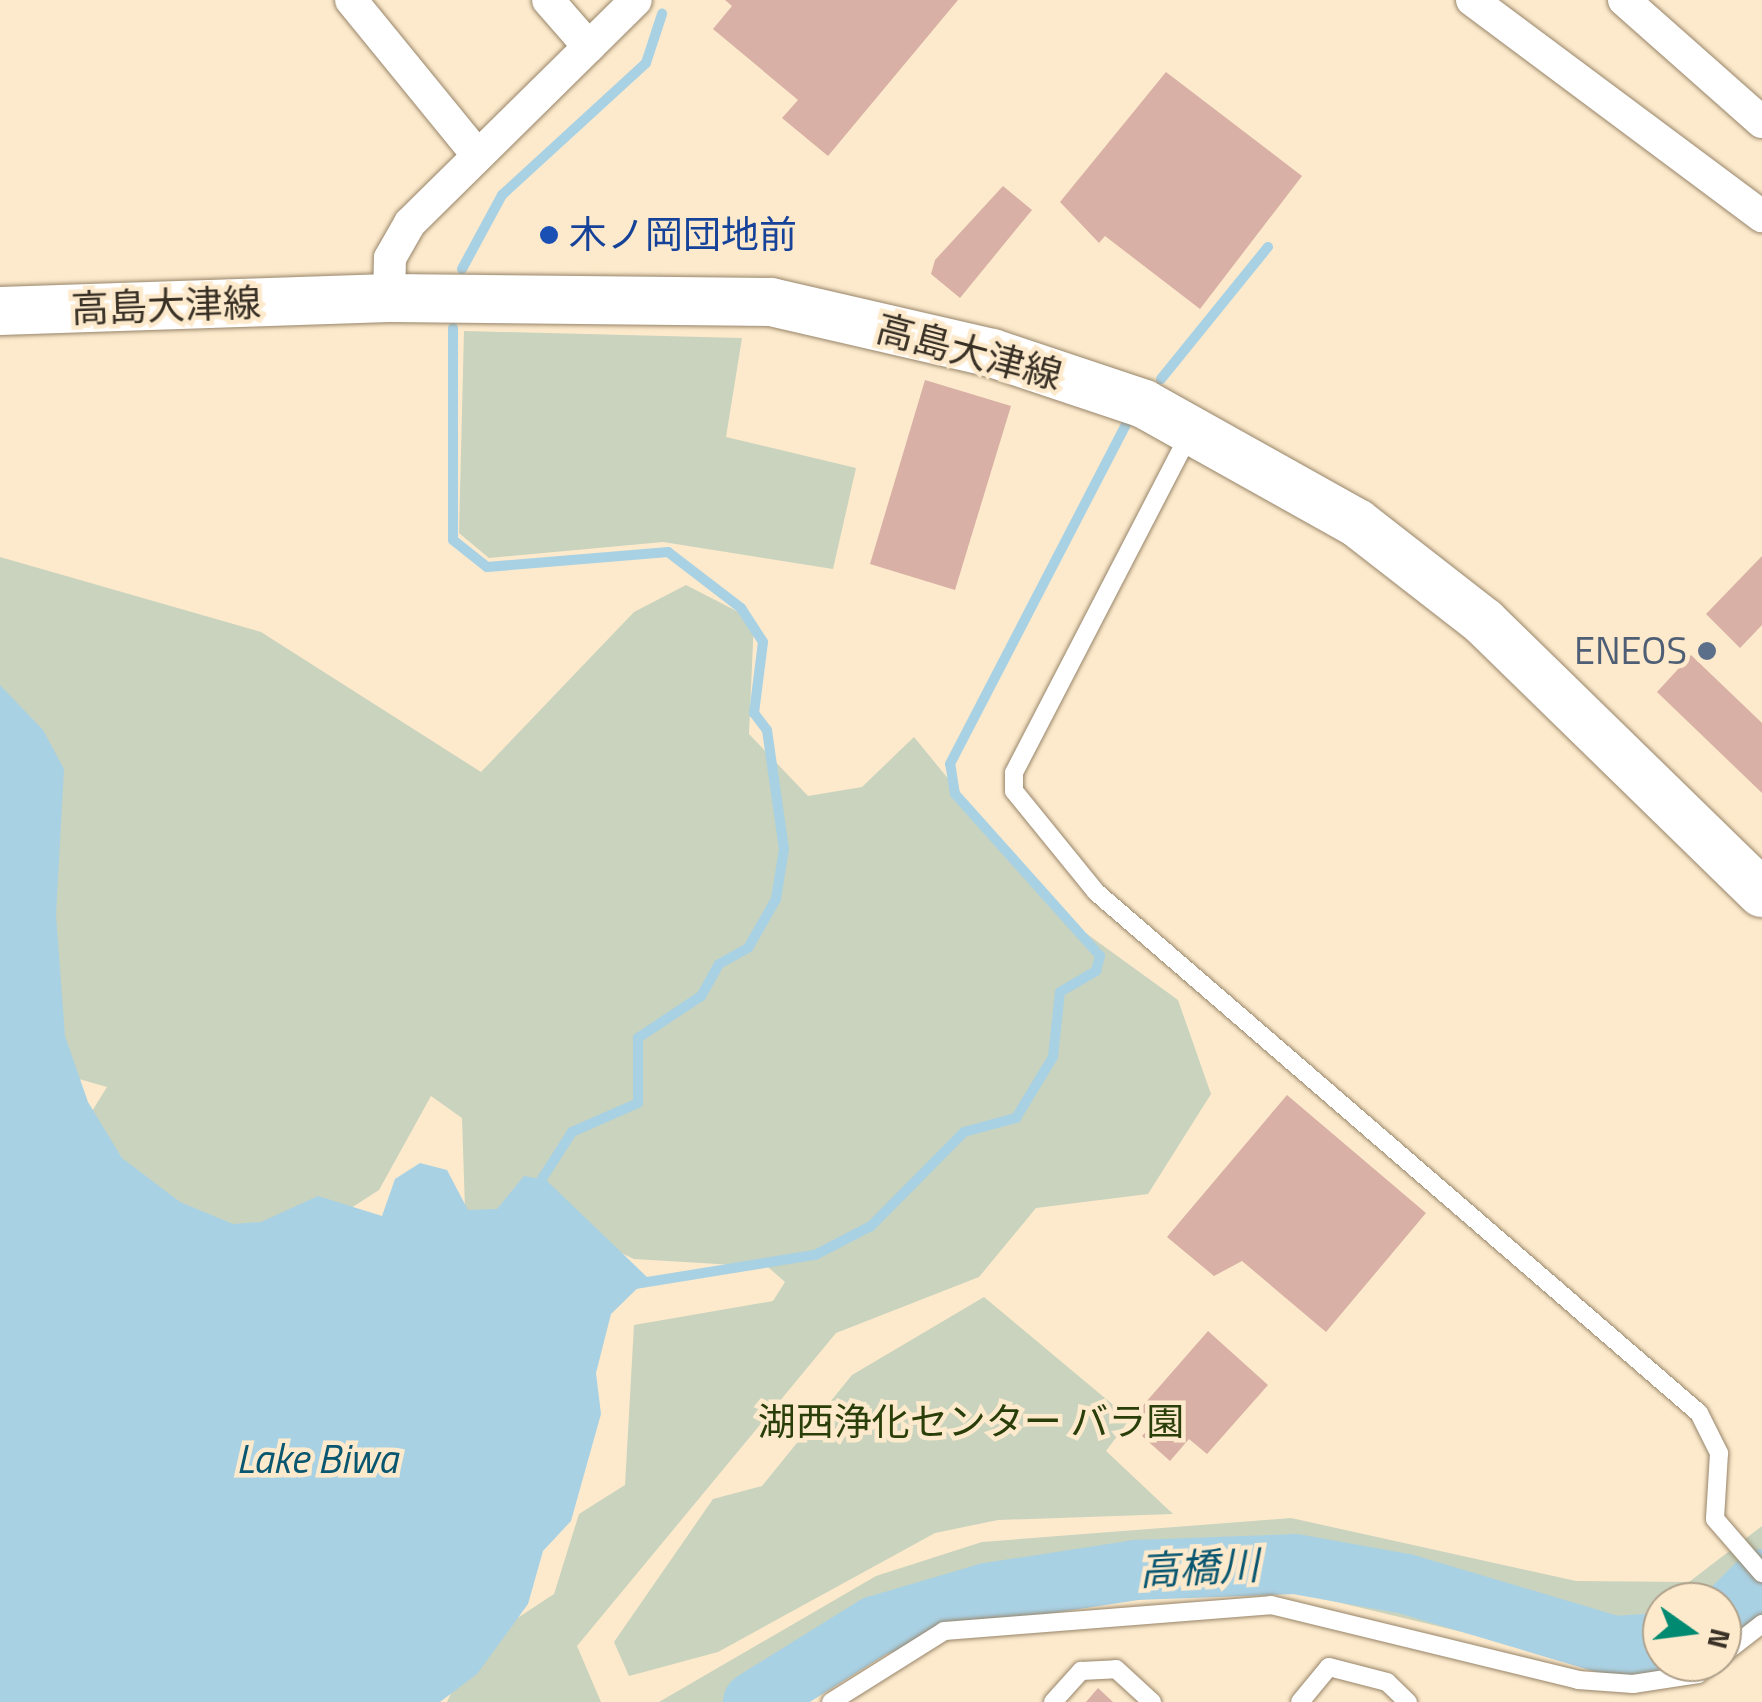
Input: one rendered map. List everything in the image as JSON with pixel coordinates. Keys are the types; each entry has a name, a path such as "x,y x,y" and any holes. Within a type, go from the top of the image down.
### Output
{"main road":[{"name":"高島大津線","path":"0,311 389,298 771,302 992,353 1192,428 1357,523 1484,622 1762,894"}],"street":[{"path":"351,0 475,152"},
{"path":"548,0 590,47"},
{"path":"389,298 390,258 410,222 475,152 636,0"},
{"path":"1472,0 1762,216"},
{"path":"1624,0 1762,122"}],"lane":[{"path":"1192,428 1014,773 1014,792 1096,892 1699,1412 1720,1453 1715,1518 1762,1573"},
{"path":"831,1702 944,1631 1271,1605 1578,1680 1647,1682"},
{"path":"1742,1640 1762,1624"},
{"path":"1300,1702 1329,1666 1387,1682 1408,1702"},
{"path":"1054,1702 1081,1670 1116,1669 1152,1702"}],"green space":[{"path":"464,331 742,338 726,437 856,468 833,569 663,542 489,558 459,533"},
{"path":"0,557 261,632 481,772 634,612 686,585 754,620 749,734 808,796 862,787 914,737 1058,913 1178,1000 1211,1094 1148,1194 1036,1208 979,1277 836,1333 577,1646 601,1702 447,1702 472,1648 554,1594 579,1514 625,1485 634,1325 773,1301 785,1282 768,1267 634,1259 564,1226 506,1234 465,1209 462,1118 431,1096 379,1190 210,1299 71,1145 107,1087 58,1073 0,875"},
{"name":"湖西浄化センター バラ園","path":"984,1297 1130,1419 1106,1451 1173,1514 998,1520 935,1533 718,1652 629,1676 614,1642 713,1499 762,1486 852,1375"},
{"path":"1291,1518 1576,1581 1689,1582 1642,1582 1642,1661 1584,1661 1278,1588 944,1616 792,1702 659,1702 876,1576 982,1542"},
{"path":"1762,1526 1762,1596 1742,1616 1742,1582 1689,1582"}],"water":[{"name":"Lake Biwa","path":"0,685 43,730 64,769 56,915 65,1036 88,1102 122,1158 180,1202 233,1224 261,1222 318,1196 382,1216 395,1179 420,1163 447,1170 468,1210 497,1209 524,1176 546,1180 648,1278 611,1314 596,1373 601,1414 571,1521 543,1551 528,1604 477,1674 440,1702 0,1702"}],"building":[{"path":"725,0 958,0 828,156 782,118 798,100 713,29 732,6"},
{"path":"1166,72 1302,176 1200,309 1105,236 1099,243 1060,202"},
{"path":"1003,186 1032,210 960,298 931,274 935,260"},
{"path":"925,380 1011,406 955,590 870,564"},
{"path":"1762,556 1762,625 1740,648 1706,614"},
{"path":"1691,655 1762,723 1762,793 1657,692"},
{"path":"1287,1095 1426,1213 1326,1332 1242,1261 1214,1276 1167,1237"},
{"path":"1208,1331 1268,1385 1207,1454 1189,1439 1170,1461 1142,1436 1154,1423 1139,1410"},
{"path":"1098,1688 1113,1702 1086,1702"}],"waterway":[{"path":"462,269 502,195 646,63 662,14"},
{"path":"1161,379 1268,247"},
{"path":"453,328 453,540 487,567 668,552 741,608 763,642 754,713 767,730 784,849 776,899 748,948 719,964 701,996 638,1038 638,1103 572,1132 542,1179"},
{"path":"635,1284 815,1255 871,1226 964,1132 1016,1118 1053,1057 1060,992 1096,971 1100,956 955,794 950,764 1129,419"},
{"name":"高橋川","path":"753,1702 875,1626 987,1593 1135,1570 1295,1564 1406,1584 1614,1646 1642,1644"},
{"name":"高橋川","path":"1742,1599 1762,1579"}],"place":[{"name":"木ノ岡団地前","path":"549,235"},
{"name":"ENEOS","path":"1707,651"}]}
